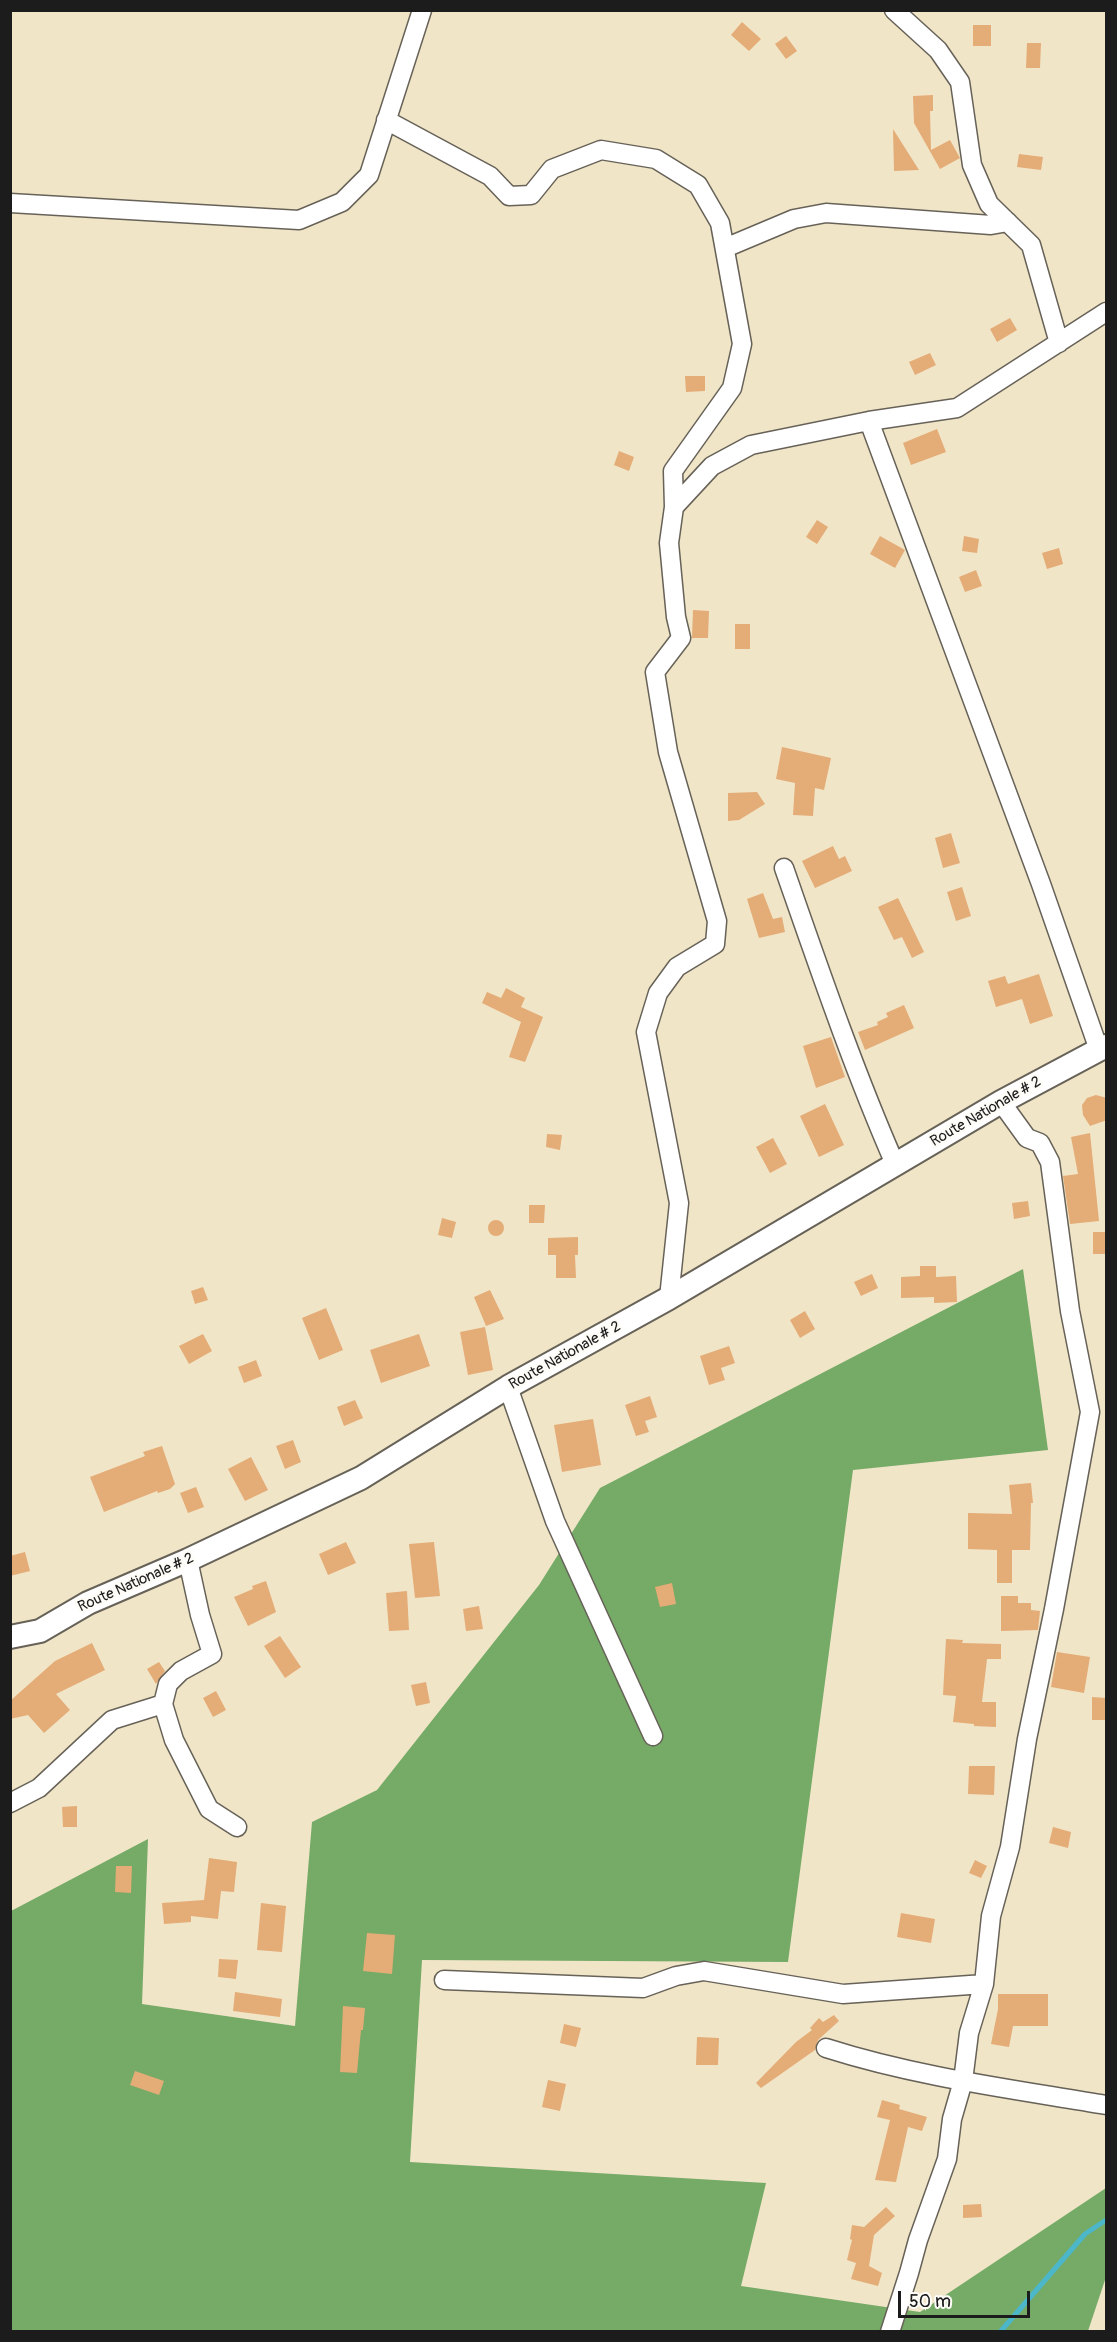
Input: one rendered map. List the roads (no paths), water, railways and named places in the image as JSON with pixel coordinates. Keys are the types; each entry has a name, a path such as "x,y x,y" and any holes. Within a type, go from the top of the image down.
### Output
{"main road":[{"name":"Route Nationale # 2","path":"10,1637 40,1631 88,1604 188,1560 361,1478 508,1388 669,1298 1001,1102 1103,1048"}],"street":[{"path":"10,203 299,220 342,202 369,175 422,10"},
{"path":"894,10 938,50 960,82 972,165 989,204 1031,245 1059,343"},
{"path":"386,120 490,176 509,196 531,195 552,169 601,150 656,159 698,185 720,223 742,344 732,388 673,471 674,507 669,543 676,617 681,638 655,672 668,752 717,921 715,944 677,967 658,993 646,1032 679,1203 669,1298"},
{"path":"725,248 794,219 826,213 990,225 1008,222"},
{"path":"674,507 712,466 751,445 869,421 957,408 1107,312"},
{"path":"869,421 1103,1048"},
{"path":"784,868 846,1046 895,1164"},
{"path":"890,2331 918,2240 947,2159 952,2119 963,2081 969,2033 984,1984 991,1916 1010,1847 1027,1739 1056,1598 1090,1412 1070,1311 1050,1162 1040,1143 1027,1137 1001,1102"},
{"path":"508,1388 555,1521 653,1736"},
{"path":"188,1560 200,1615 212,1654 181,1671 168,1684 163,1704 174,1740 209,1809 237,1827"},
{"path":"10,1803 39,1788 112,1720 163,1704"},
{"path":"444,1980 643,1988 676,1976 704,1971 843,1994 984,1984"},
{"path":"826,2048 868,2061 963,2081 1107,2105"}],"waterway":[{"path":"1000,2332 1085,2234 1106,2220"}]}
